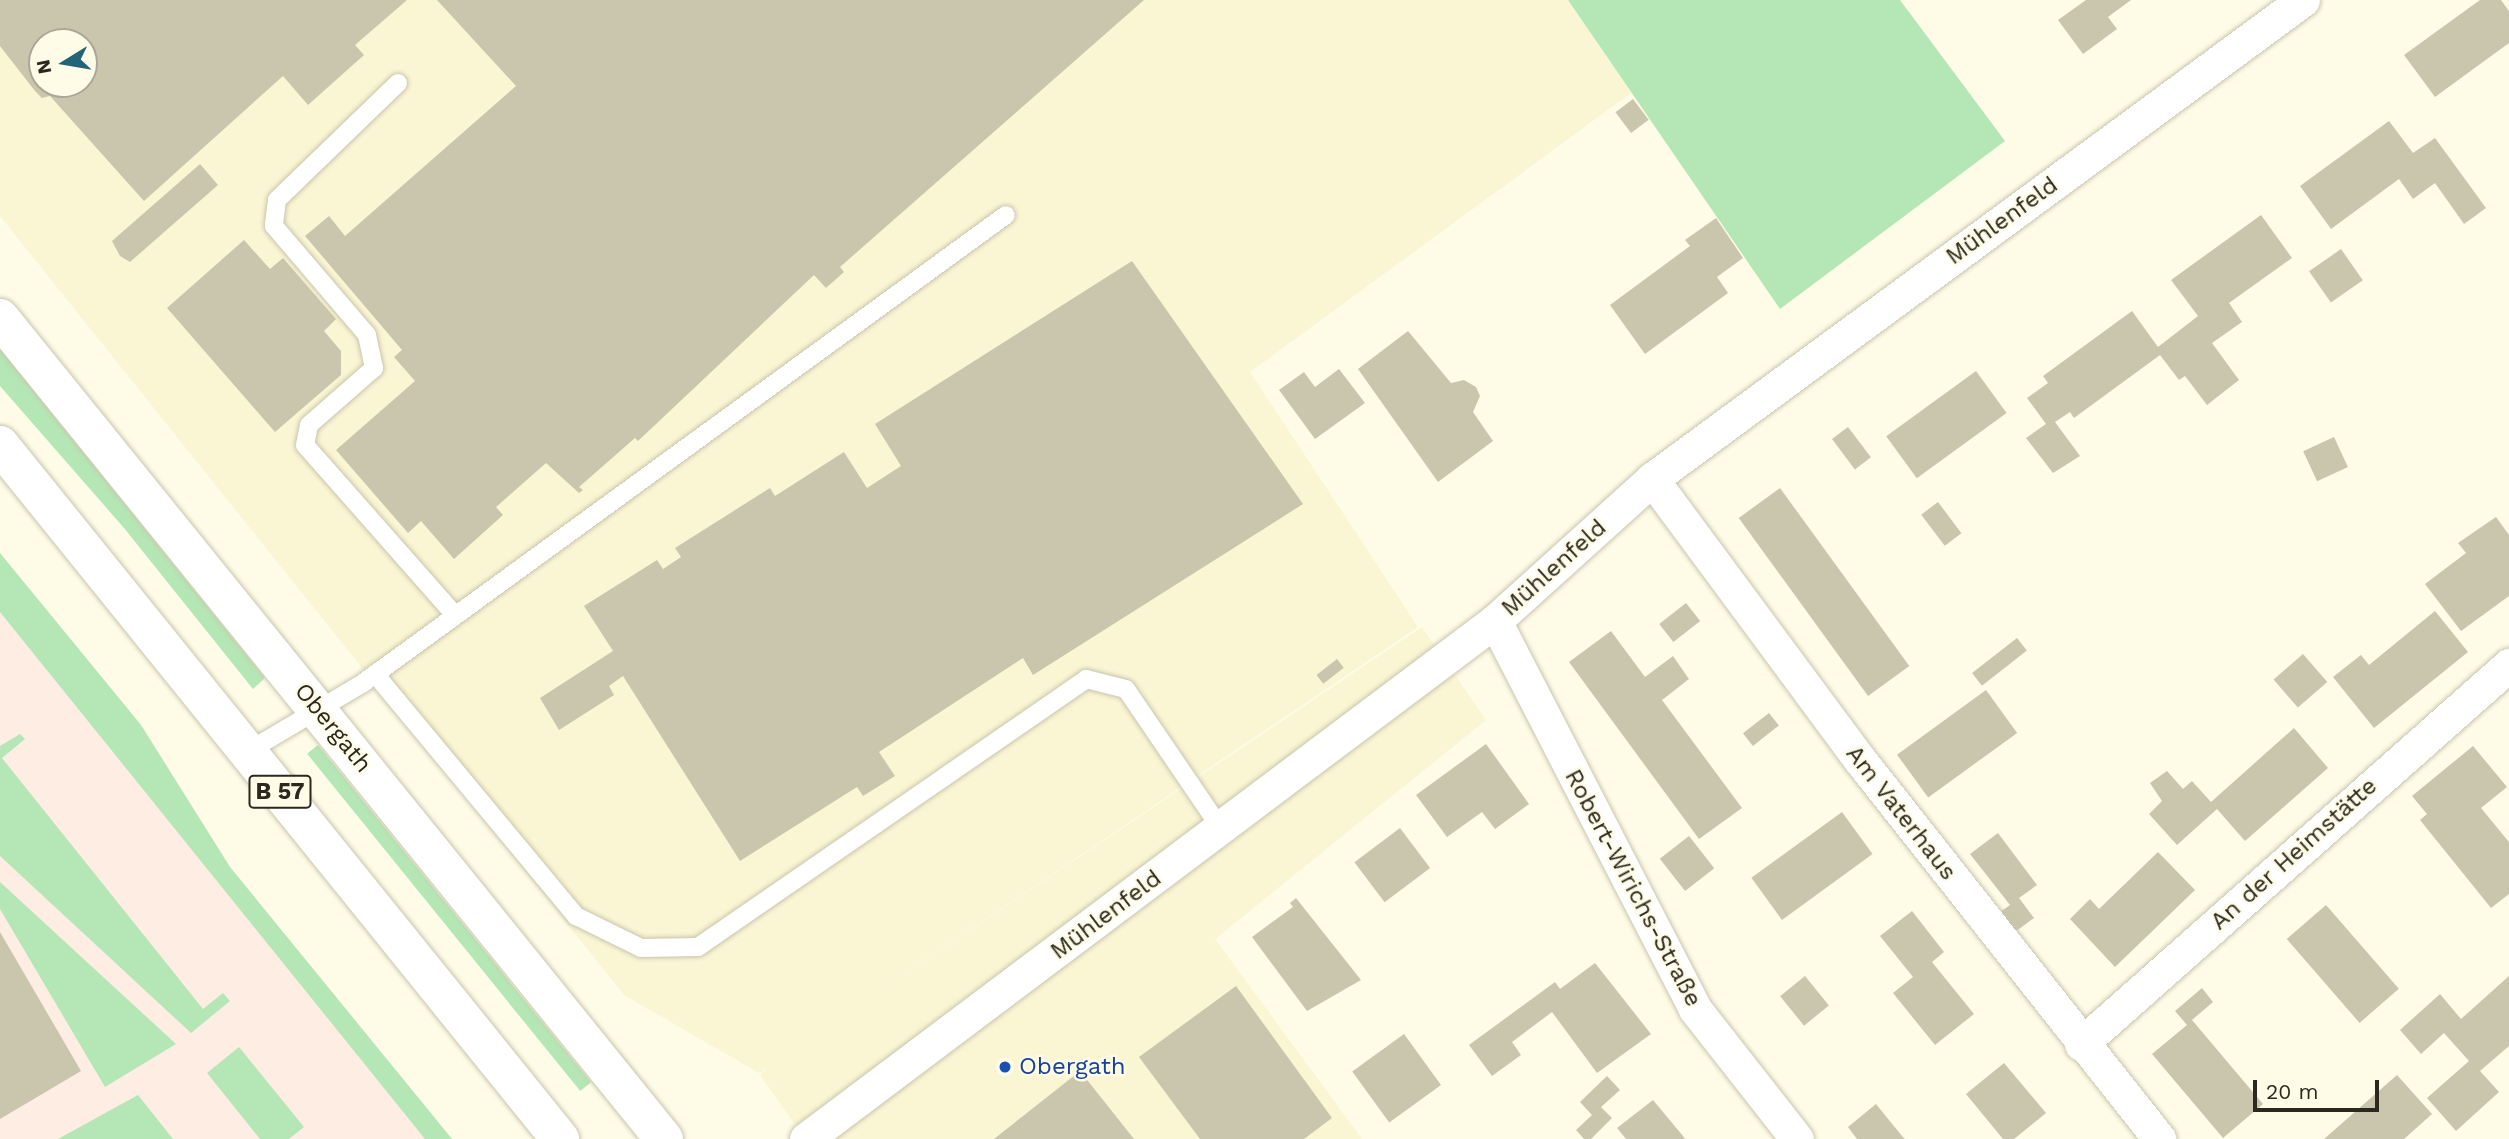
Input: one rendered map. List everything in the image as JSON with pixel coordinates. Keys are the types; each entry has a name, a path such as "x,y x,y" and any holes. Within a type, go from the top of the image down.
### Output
{"main road":[{"name":"Obergath","path":"0,318 664,1139"},
{"name":"B 57","path":"0,445 560,1139"}],"street":[{"name":"Mühlenfeld","path":"806,1139 1495,621 1652,479 2303,0"},
{"name":"Am Vaterhaus","path":"1652,479 1860,760 2081,1044 2159,1139"},
{"name":"Robert-Wirichs-Straße","path":"1495,621 1695,1009 1797,1139"},
{"name":"An der Heimstätte","path":"2081,1044 2509,665"}],"lane":[{"path":"398,83 277,200 274,226 367,335 374,368 309,425 305,445 454,614"},
{"path":"247,752 375,674 1006,215"},
{"path":"375,674 576,916 641,948 698,947 1086,679 1126,689 1221,829"}],"shaded area":[{"path":"0,0 1568,0 1631,93 1250,372 1418,627 866,1000 1422,627 1486,720 1215,939 1362,1139 805,1139 760,1075 767,1068 759,1073 624,995 0,216"},
{"path":"0,553 141,725 230,867 452,1139 173,1139 146,1108 95,1139 0,1139"}],"green space":[{"path":"1568,0 1900,0 2005,141 1780,309"},
{"path":"0,349 265,678 253,689 124,528 0,386"},
{"path":"0,553 141,725 230,867 452,1139 425,1139 0,612"},
{"path":"20,734 25,739 2,758 203,1009 223,993 230,1001 191,1033 0,856 0,746"},
{"path":"318,745 591,1082 580,1091 307,754"},
{"path":"0,882 176,1044 105,1087 0,909"},
{"path":"239,1047 304,1127 289,1139 260,1139 207,1073"},
{"path":"138,1095 173,1139 58,1139"}],"building":[{"path":"0,0 407,0 355,45 364,55 308,105 283,76 144,201 52,98 98,98 98,28 28,28 28,82 0,46"},
{"path":"437,0 1144,0 840,267 844,272 826,288 814,275 638,441 635,438 579,487 583,490 579,493 546,463 496,507 503,515 454,559 421,521 408,533 336,450 415,381 394,357 402,350 305,236 329,216 345,236 516,86"},
{"path":"2086,0 2131,0 2108,17 2117,29 2083,54 2058,20"},
{"path":"2480,0 2501,0 2509,11 2509,43 2435,97 2404,55"},
{"path":"1633,99 1649,120 1631,133 1615,112"},
{"path":"2389,121 2413,153 2435,138 2486,208 2464,224 2435,183 2413,199 2399,179 2331,229 2300,186"},
{"path":"200,164 218,185 130,262 120,256 112,241"},
{"path":"2261,215 2292,258 2229,303 2242,322 2212,343 2239,380 2207,405 2185,376 2179,380 2160,355 2074,418 2070,412 2055,422 2080,456 2053,473 2026,438 2046,424 2027,398 2048,383 2043,376 2132,311 2158,347 2198,316 2171,280"},
{"path":"1716,218 1743,258 1717,277 1728,293 1645,354 1610,305 1690,246 1685,240"},
{"path":"244,240 270,269 283,258 336,319 324,331 341,351 341,375 275,432 167,308"},
{"path":"2341,249 2363,280 2331,302 2309,271"},
{"path":"1132,261 1303,504 1033,675 1023,658 879,752 895,776 863,796 857,787 740,861 623,676 609,686 614,695 559,730 540,698 613,651 584,606 657,560 663,569 681,557 675,548 770,488 775,496 844,452 867,488 901,466 875,424"},
{"path":"1408,331 1451,383 1464,380 1476,387 1480,396 1473,412 1493,441 1438,482 1358,369"},
{"path":"1339,369 1365,403 1315,439 1279,390 1304,372 1315,387"},
{"path":"1976,371 2007,413 1917,478 1886,436"},
{"path":"1848,427 1871,457 1855,469 1832,439"},
{"path":"2334,437 2348,467 2317,481 2303,451"},
{"path":"1780,488 1909,666 1868,696 1739,518"},
{"path":"1938,502 1961,533 1945,546 1921,515"},
{"path":"2496,517 2509,535 2509,596 2461,631 2425,584 2466,553 2458,543"},
{"path":"1686,603 1700,621 1673,642 1659,624"},
{"path":"2435,611 2468,652 2374,728 2333,677 2361,655 2369,665"},
{"path":"1611,631 1645,677 1673,656 1689,679 1662,700 1742,808 1699,839 1569,662"},
{"path":"2017,638 2027,651 1982,686 1972,673"},
{"path":"2303,654 2327,682 2298,708 2274,680"},
{"path":"1337,659 1344,668 1323,684 1317,675"},
{"path":"1986,690 2017,733 1928,798 1897,755"},
{"path":"1769,713 1779,726 1753,746 1743,733"},
{"path":"2294,728 2328,768 2245,841 2217,809 2177,845 2149,814 2162,801 2150,783 2167,771 2183,789 2192,781 2211,802"},
{"path":"1486,744 1529,804 1495,829 1482,812 1447,837 1416,795"},
{"path":"2473,746 2507,787 2481,808 2509,842 2509,894 2491,908 2420,820 2427,814 2412,796"},
{"path":"1842,812 1873,854 1782,920 1751,878"},
{"path":"1400,828 1430,868 1385,902 1354,862"},
{"path":"1998,833 2037,885 2019,898 2034,918 2012,934 1997,914 2010,905 1970,854"},
{"path":"1689,836 1714,868 1685,891 1660,859"},
{"path":"2158,852 2195,890 2115,967 2070,919 2090,899 2099,909"},
{"path":"1296,898 1361,980 1307,1011 1252,937 1293,907 1290,903"},
{"path":"2326,905 2399,989 2360,1023 2287,939"},
{"path":"1912,911 1944,952 1932,962 1974,1014 1935,1045 1893,993 1913,977 1880,936"},
{"path":"0,932 81,1071 0,1119"},
{"path":"1595,963 1651,1034 1597,1073 1552,1012 1512,1042 1521,1055 1492,1076 1469,1045 1555,982 1560,989"},
{"path":"1805,976 1829,1006 1804,1026 1780,996"},
{"path":"2509,976 2509,1046 2480,1071 2499,1092 2456,1131 2427,1098 2469,1061 2444,1033 2421,1054 2400,1030 2440,994 2461,1019"},
{"path":"1236,986 1332,1118 1304,1139 1200,1139 1139,1057"},
{"path":"2202,988 2213,1002 2192,1020 2263,1104 2223,1138 2152,1054 2187,1025 2175,1011"},
{"path":"1404,1034 1441,1085 1389,1123 1352,1072"},
{"path":"2004,1063 2046,1113 2014,1139 2003,1139 1966,1094"},
{"path":"1080,1071 1134,1139 994,1139 1018,1120"},
{"path":"2397,1075 2432,1114 2404,1139 2324,1139"},
{"path":"1607,1076 1620,1090 1601,1107 1612,1118 1591,1139 1584,1139 1576,1130 1592,1115 1580,1102"},
{"path":"1653,1100 1685,1139 1626,1139 1617,1128"},
{"path":"1876,1104 1905,1139 1857,1139 1848,1127"}],"place":[{"name":"Obergath","path":"1005,1067"}]}
